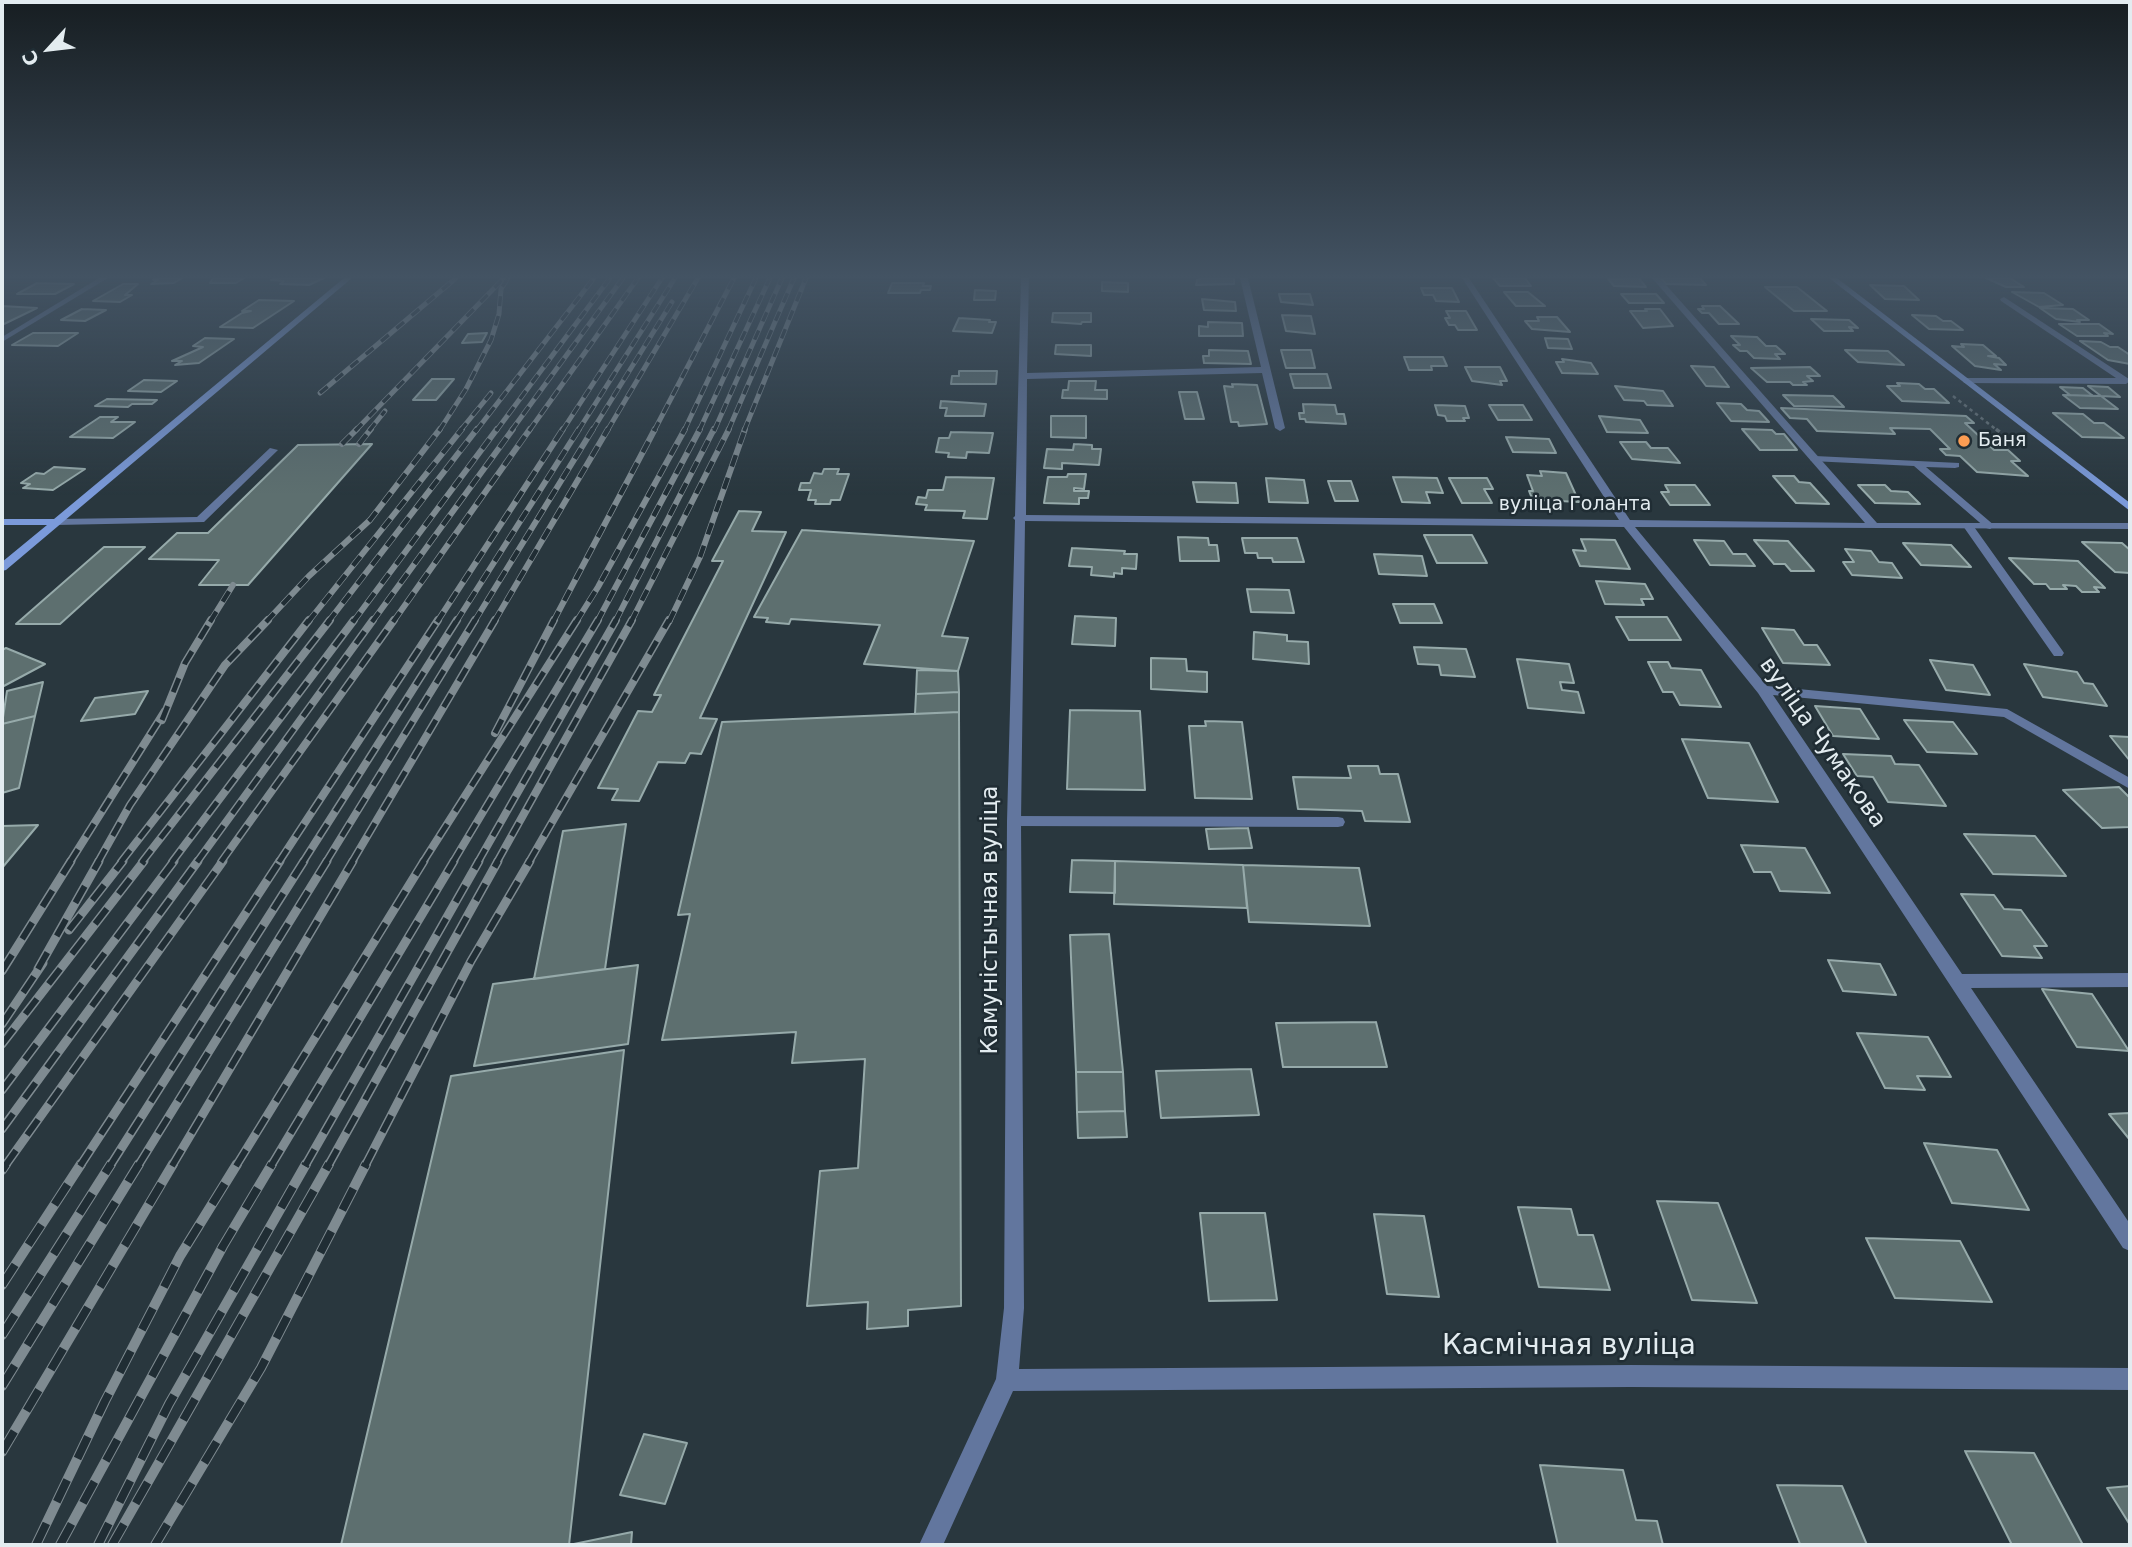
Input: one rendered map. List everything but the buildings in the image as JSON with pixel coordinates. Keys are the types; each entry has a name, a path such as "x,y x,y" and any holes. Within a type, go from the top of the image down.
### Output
{"street":[{"path":"2,568 263,350"},
{"name":"Камуністычная вуліца","path":"931,1545 1007,1380 1014,1308 1014,821 1023,350"},
{"path":"1260,350 1280,428"},
{"name":"вуліца Чумакова","path":"1512,350 1626,523 1763,690 2130,1241"},
{"path":"1718,350 1874,526"},
{"path":"1927,350 2130,508"},
{"path":"2080,350 2128,383"},
{"path":"1022,376 1265,370"},
{"path":"1967,381 2128,383"},
{"path":"2,522 200,520 273,450"},
{"path":"1815,460 1955,465"},
{"path":"1916,463 1990,526"},
{"name":"вуліца Голанта","path":"1018,519 2130,526"},
{"path":"1968,526 2058,653"},
{"path":"1763,690 2007,713 2130,784"},
{"path":"1014,821 1338,822"},
{"path":"1958,981 2130,980"},
{"name":"Касмічная вуліца","path":"1007,1380 1617,1376 2130,1379"}],"railway":[{"path":"320,393 371,350"},
{"path":"355,431 434,350"},
{"path":"439,431 466,389 486,350"},
{"path":"476,431 538,350"},
{"path":"496,431 556,350"},
{"path":"511,431 570,350"},
{"path":"529,431 587,350"},
{"path":"562,431 615,350"},
{"path":"578,431 629,350"},
{"path":"592,431 642,350"},
{"path":"607,431 655,350"},
{"path":"654,431 696,350"},
{"path":"685,430 722,350"},
{"path":"699,430 736,350"},
{"path":"714,431 750,350"},
{"path":"728,431 763,350"},
{"path":"744,431 777,350"},
{"path":"460,431 491,393"},
{"path":"369,431 385,411"},
{"path":"359,444 371,429"},
{"path":"266,622 309,576 370,520 440,429"},
{"path":"308,622 462,429"},
{"path":"328,622 477,429"},
{"path":"353,622 497,429"},
{"path":"372,622 513,429"},
{"path":"393,622 530,429"},
{"path":"437,622 563,429"},
{"path":"456,622 579,429"},
{"path":"474,622 593,429"},
{"path":"494,622 608,429"},
{"path":"553,622 655,429"},
{"path":"615,622 714,429"},
{"path":"669,622 700,557 745,429"},
{"path":"576,622 685,430"},
{"path":"597,622 699,430"},
{"path":"342,444 355,431"},
{"path":"631,622 728,431"},
{"path":"210,622 233,585"},
{"path":"162,720 185,663 211,620"},
{"path":"98,862 130,805 225,665 268,620"},
{"path":"121,862 309,620"},
{"path":"142,862 330,620"},
{"path":"172,862 354,620"},
{"path":"197,862 373,620"},
{"path":"221,862 394,620"},
{"path":"279,862 438,620"},
{"path":"303,862 457,620"},
{"path":"326,862 475,620"},
{"path":"352,862 495,620"},
{"path":"495,733 554,620"},
{"path":"423,862 577,620"},
{"path":"453,862 598,620"},
{"path":"478,862 616,620"},
{"path":"497,862 632,620"},
{"path":"529,862 669,620"},
{"path":"70,862 165,711"},
{"path":"2,971 71,861"},
{"path":"38,969 99,861"},
{"path":"69,930 123,861"},
{"path":"2,1044 144,861"},
{"path":"2,1090 174,861"},
{"path":"2,1129 198,861"},
{"path":"5,1166 223,861"},
{"path":"80,1166 280,861"},
{"path":"110,1166 304,861"},
{"path":"138,1166 327,861"},
{"path":"172,1166 353,861"},
{"path":"236,1166 424,861"},
{"path":"271,1166 454,861"},
{"path":"305,1166 479,861"},
{"path":"328,1166 498,861"},
{"path":"365,1166 471,961 530,861"},
{"path":"2,1024 43,963"},
{"path":"2,1170 6,1164"},
{"path":"2,1285 81,1164"},
{"path":"2,1335 111,1164"},
{"path":"2,1386 139,1164"},
{"path":"2,1452 173,1164"},
{"path":"36,1545 105,1401 180,1256 237,1164"},
{"path":"60,1545 223,1246 272,1164"},
{"path":"98,1545 169,1404 306,1164"},
{"path":"112,1545 329,1164"},
{"path":"155,1545 261,1368 366,1164"}],"place":[{"name":"Баня","path":"1964,441"}]}
